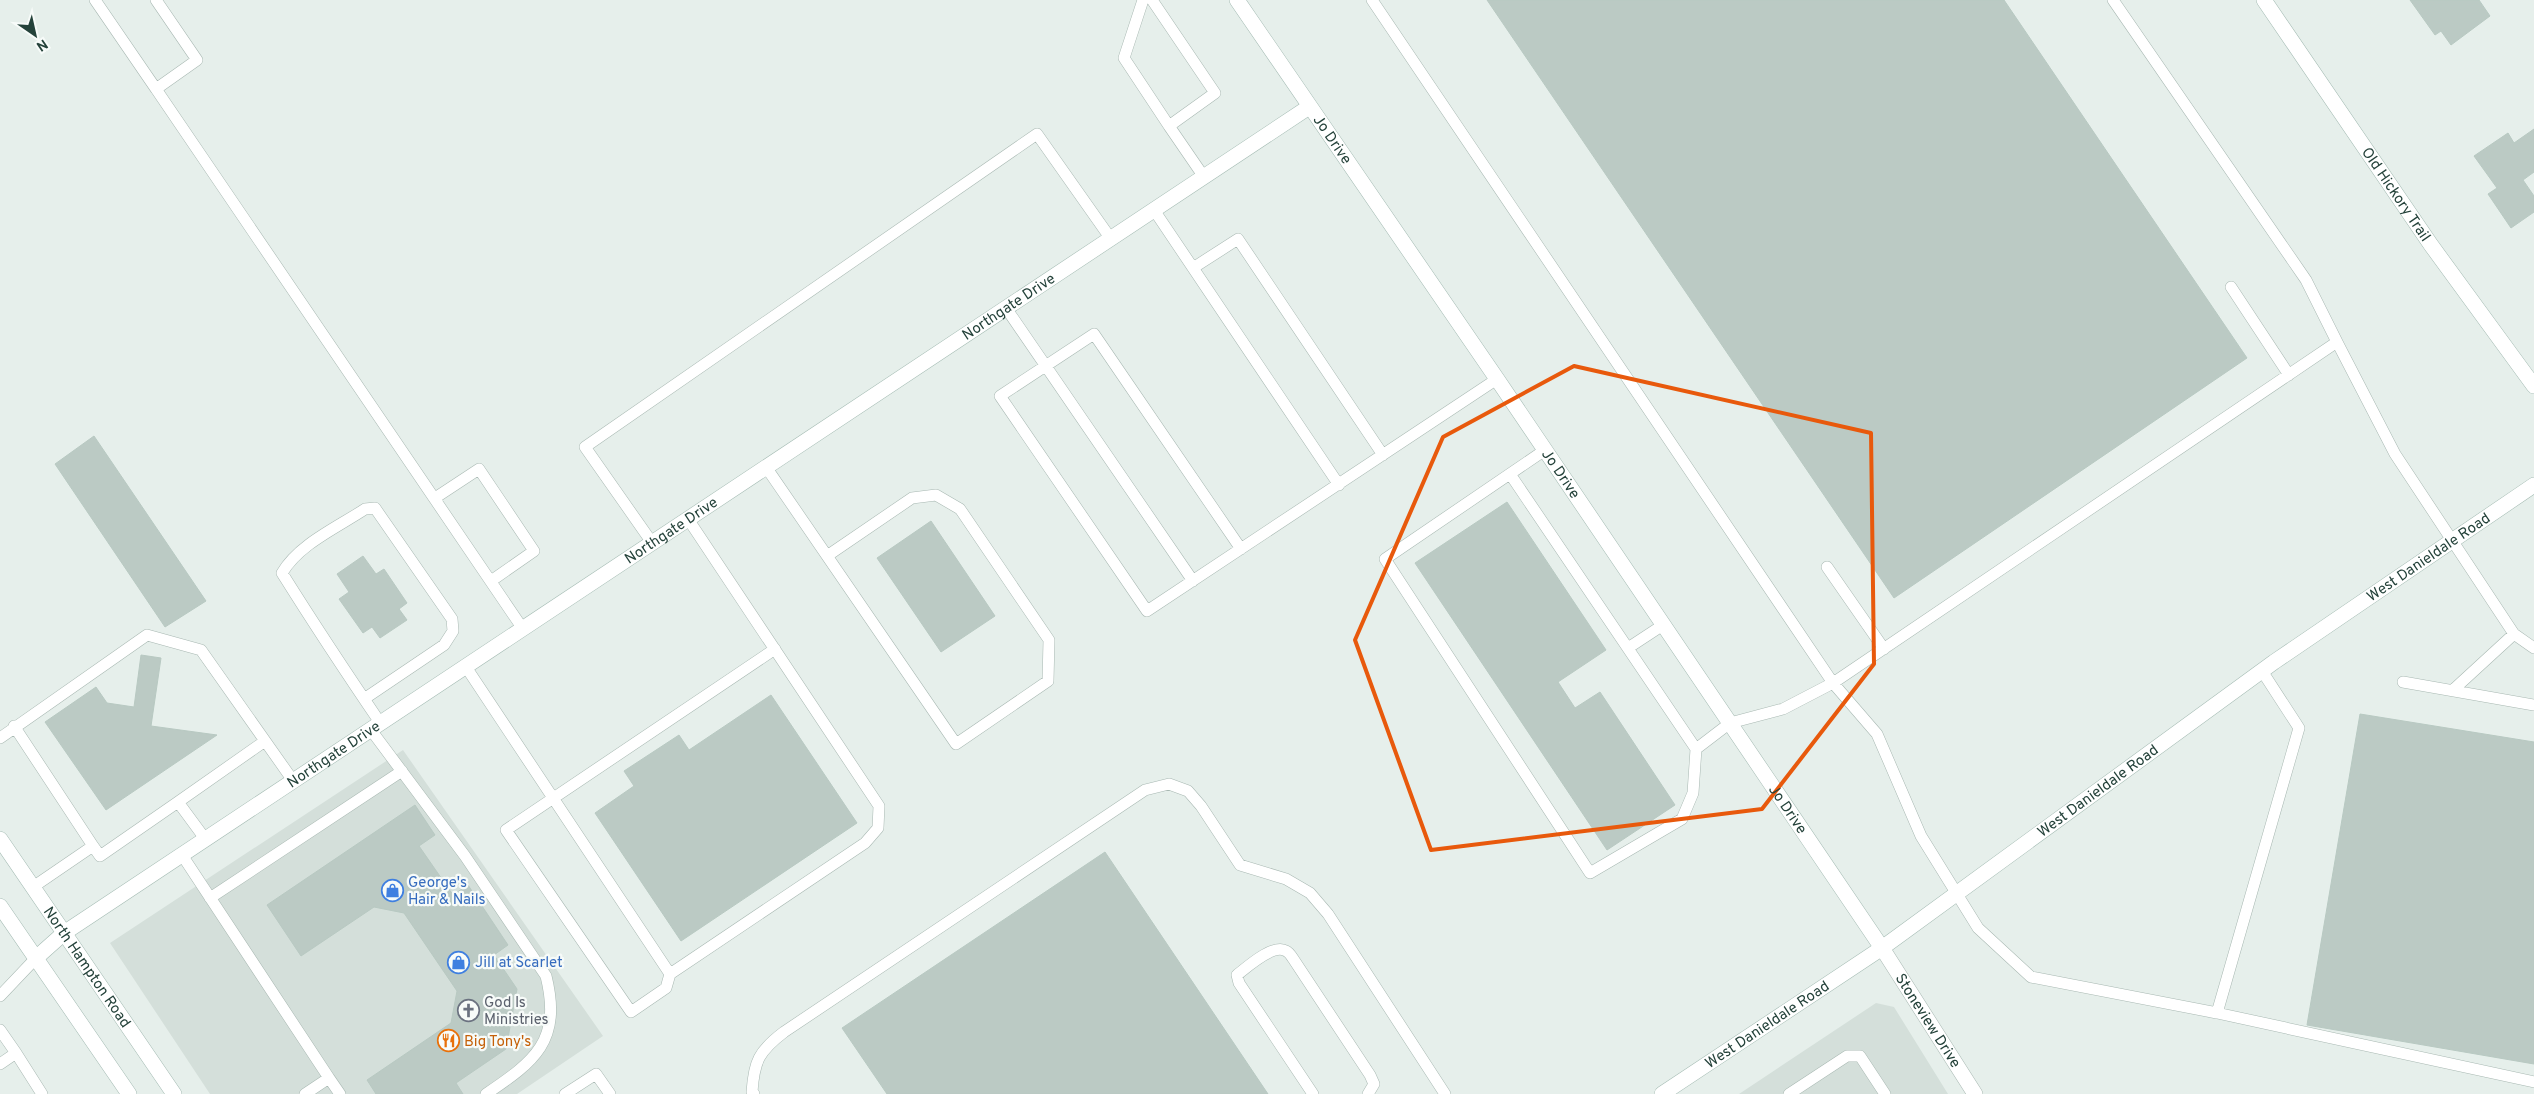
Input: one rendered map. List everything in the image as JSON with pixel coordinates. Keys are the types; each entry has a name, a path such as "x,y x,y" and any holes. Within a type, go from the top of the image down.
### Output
{"street":[{"name":"Jo Drive","path":"1236,0 1497,379 1882,948"},
{"name":"Old Hickory Trail","path":"2264,0 2431,245 2534,386"},
{"name":"Northgate Drive","path":"36,958 64,934 182,855 1309,107"},
{"name":"West Danieldale Road","path":"1662,1094 1882,948 2262,671 2452,539 2534,485"},
{"name":"North Hampton Road","path":"0,839 174,1094"},
{"path":"0,906 129,1094"},
{"name":"Stoneview Drive","path":"1882,948 1975,1094"}],"lane":[{"path":"156,0 196,60 156,89"},
{"path":"1143,0 1124,58 1204,177"},
{"path":"1152,0 1215,93 1169,126"},
{"path":"1372,0 1834,683 1877,734 1921,836 1978,928 2031,977 2217,1014 2534,1082"},
{"path":"2113,0 2306,280 2395,454 2514,634 2534,648"},
{"path":"98,1 523,629"},
{"path":"653,544 585,447 1038,134 1110,239"},
{"path":"1154,210 1339,485"},
{"path":"1193,268 1238,239 1383,456"},
{"path":"2231,287 2289,375"},
{"path":"1006,308 1193,581"},
{"path":"1241,549 1094,334 1000,396 1147,611 1383,456 1497,379"},
{"path":"1696,748 1730,723 1783,709 1834,683 2338,342"},
{"path":"1510,474 1696,748 1693,793 1682,819 1590,873 1385,559 1545,450"},
{"path":"766,467 827,556 956,744 1048,681 1049,640 960,509 936,495 912,498 827,556"},
{"path":"434,498 479,469 485,477 534,551 491,581"},
{"path":"364,699 444,645 453,631 452,619 375,508 365,509 307,547 288,563 282,573 364,699 376,727 402,771 465,856 546,976 549,987 550,1018 542,1044 527,1066 486,1094"},
{"path":"688,519 775,649 878,806 878,828 865,844 670,974 666,988 631,1012 506,830 775,649"},
{"path":"1827,567 1884,649"},
{"path":"1628,648 1663,625"},
{"path":"2452,690 2514,634"},
{"path":"0,738 14,726 147,635 201,650 294,782"},
{"path":"466,667 670,974"},
{"path":"2217,1014 2299,728 2262,671"},
{"path":"2403,682 2534,705"},
{"path":"14,726 100,856 265,741"},
{"path":"210,898 402,771"},
{"path":"754,1094 752,1092 754,1067 765,1047 784,1032 1145,790 1169,784 1188,792 1201,806 1240,865 1286,879 1310,893 1328,914 1445,1094"},
{"path":"178,802 206,840"},
{"path":"33,887 93,846"},
{"path":"182,855 340,1094"},
{"path":"1313,1094 1239,983 1237,975 1272,950 1280,948 1287,951 1294,960 1370,1075 1374,1084 1368,1094"},
{"path":"0,996 36,958"},
{"path":"0,1030 42,1094"},
{"path":"0,1064 16,1053"},
{"path":"1789,1094 1847,1056 1860,1056 1886,1094"},
{"path":"565,1094 596,1074 610,1094"},
{"path":"305,1094 329,1078"}],"highlighted area":[{"path":"1574,366 1871,433 1874,664 1762,809 1431,850 1355,640 1443,437"}],"shaded area":[{"path":"403,750 603,1036 517,1094 210,1094 110,943"},
{"path":"1876,1003 1894,1007 1948,1094 1739,1094"}],"building":[{"path":"1487,0 2004,0 2247,358 1894,598"},
{"path":"2410,0 2479,0 2490,16 2451,45 2441,31 2435,35"},
{"path":"2534,129 2534,172 2523,180 2534,196 2534,212 2511,228 2488,194 2497,188 2474,156 2508,133 2514,143"},
{"path":"94,436 206,601 165,627 55,464"},
{"path":"1507,502 1606,650 1558,682 1575,708 1600,692 1675,805 1607,850 1415,563"},
{"path":"931,521 995,616 941,652 877,558"},
{"path":"363,556 376,574 384,569 407,603 399,609 407,620 380,638 372,627 363,633 339,599 349,592 337,574"},
{"path":"141,655 161,658 151,726 217,735 106,810 45,722 96,687 107,703 134,707"},
{"path":"771,695 857,823 681,941 595,813 634,786 624,771 679,735 689,750"},
{"path":"2360,714 2534,742 2534,1064 2307,1025"},
{"path":"415,805 435,835 419,846 453,895 468,885 508,945 494,955 517,989 506,1049 456,1083 463,1094 376,1094 367,1080 451,1023 457,991 404,913 374,907 301,956 267,905"},
{"path":"1105,852 1268,1094 887,1094 842,1028"}],"place":[{"name":"George's Hair & Nails","path":"392,891"},
{"name":"Jill at Scarlet","path":"459,962"},
{"name":"God Is Ministries","path":"468,1011"},
{"name":"Big Tony's","path":"448,1041"}]}
